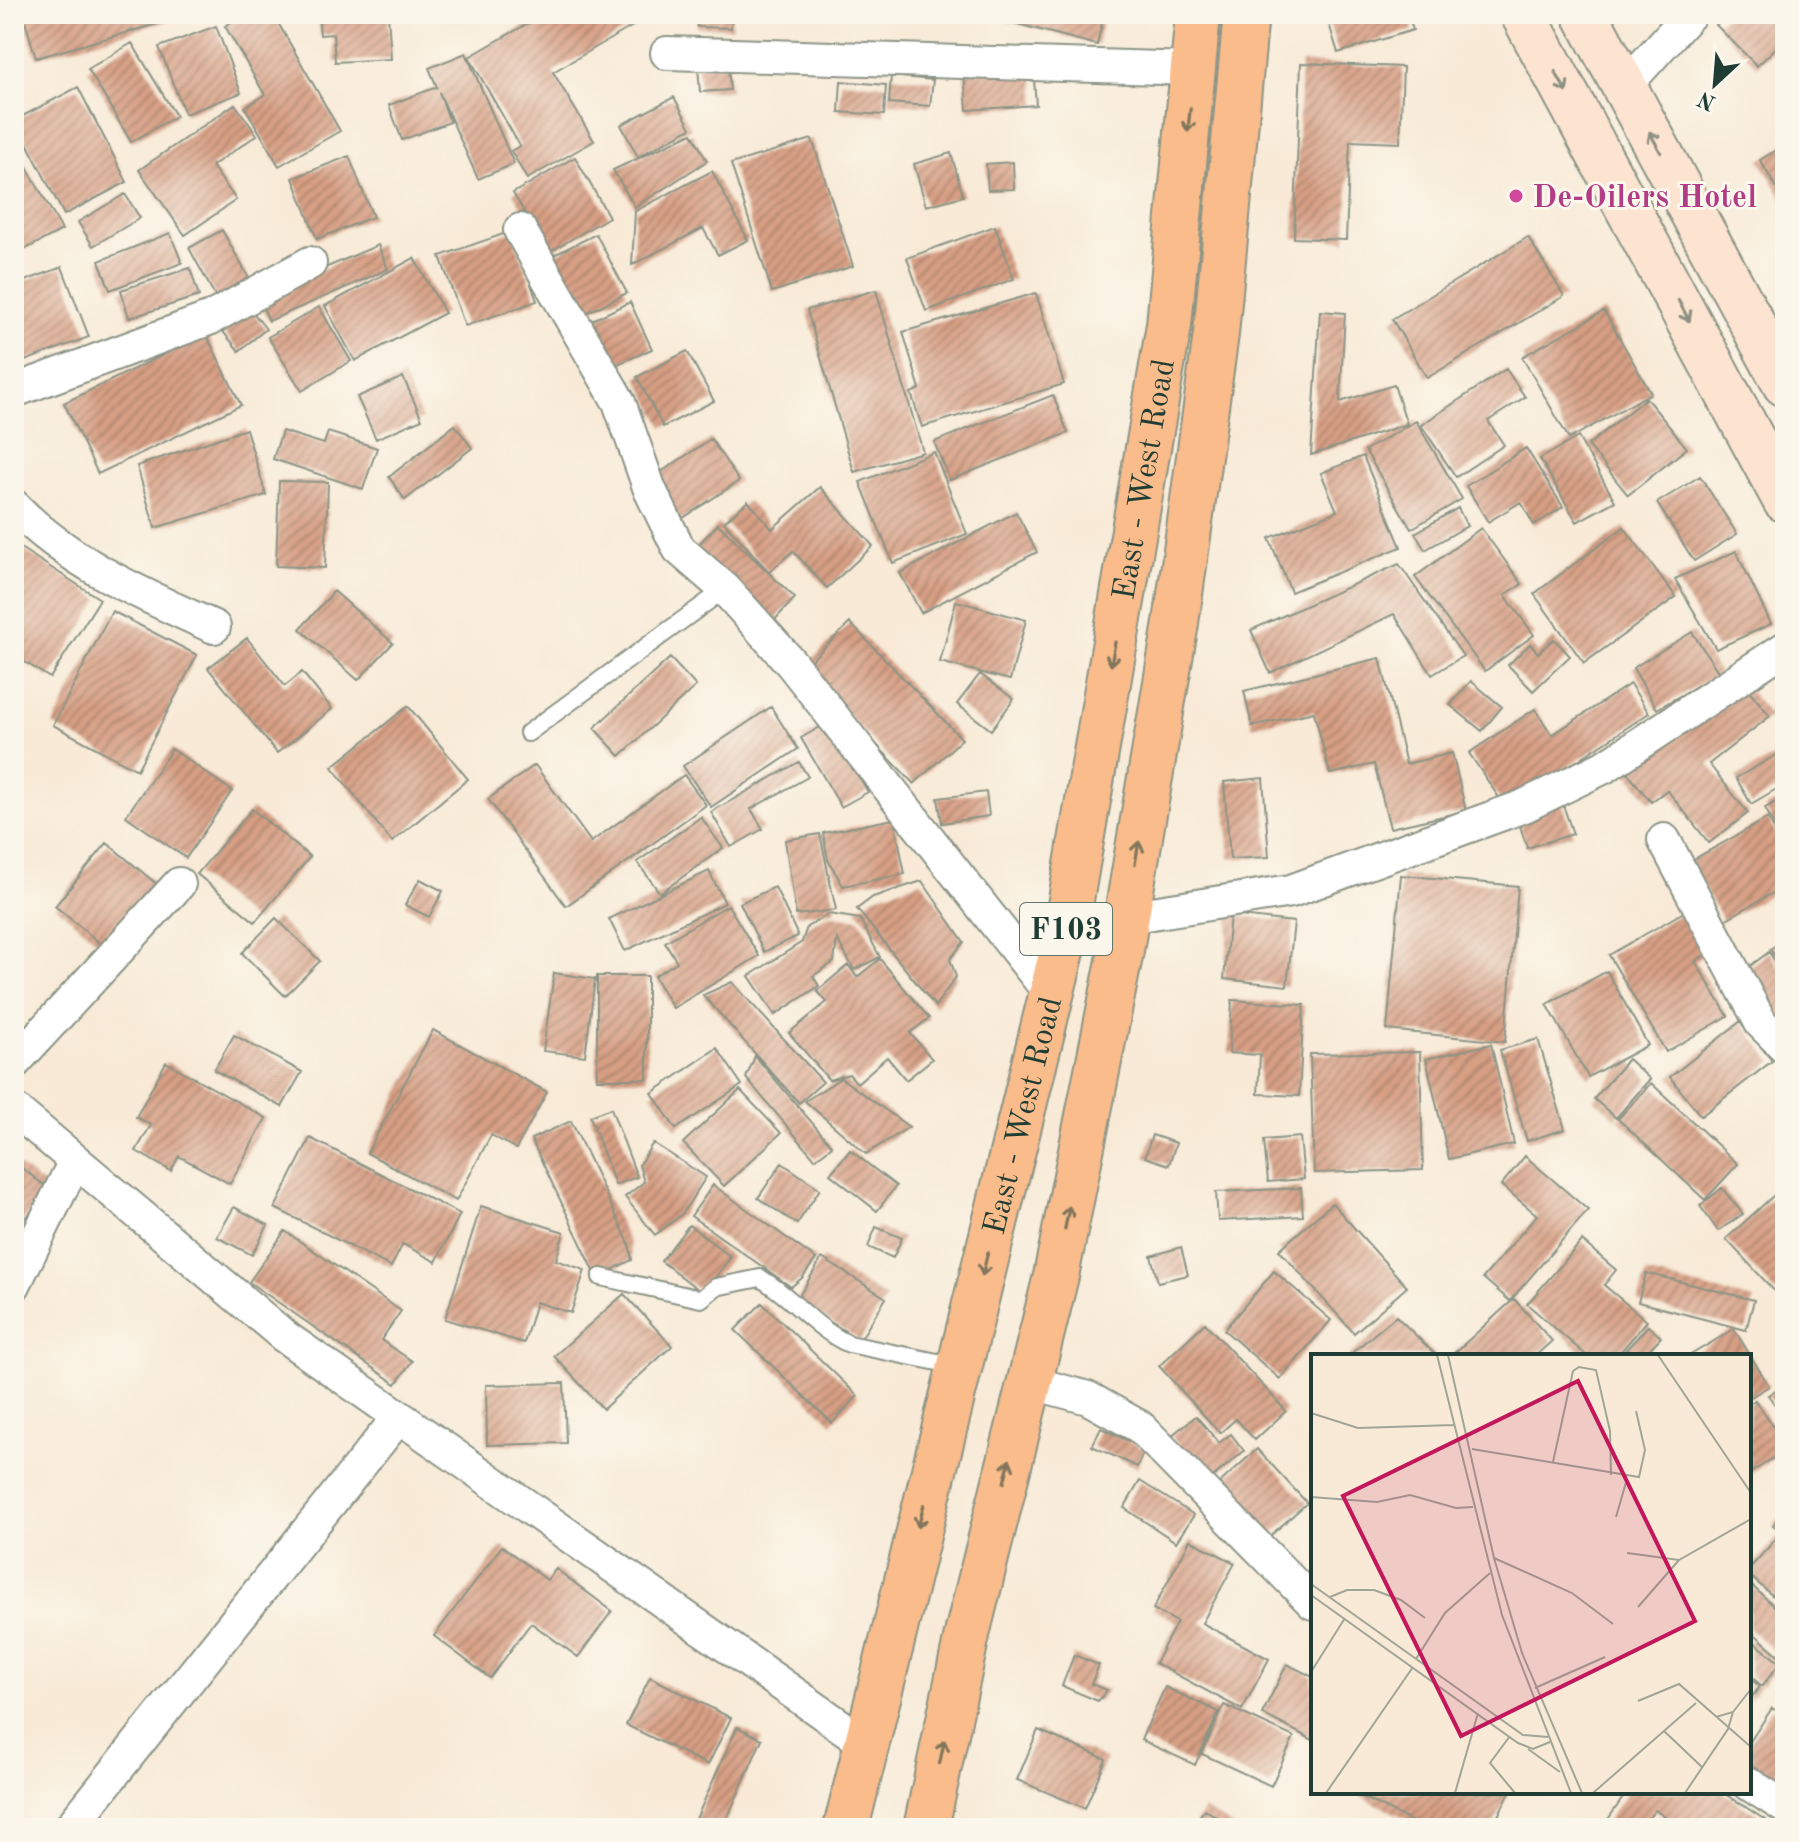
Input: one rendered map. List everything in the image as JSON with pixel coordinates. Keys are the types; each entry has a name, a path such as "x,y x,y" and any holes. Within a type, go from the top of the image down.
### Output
{"main road":[{"name":"East - West Road","path":"846,1828 1053,997 1169,325 1198,14"},
{"name":"East - West Road","path":"926,1828 968,1630 1059,1261 1127,917 1176,623 1216,334 1246,14"},
{"path":"1523,14 1785,500"},
{"path":"1585,14 1785,384"}],"street":[{"path":"1625,86 1690,14"},
{"path":"667,53 1194,69"},
{"path":"520,230 619,402 650,490 679,549 725,589 791,663 1053,997"},
{"path":"14,391 211,318 310,263"},
{"path":"14,506 36,528 123,587 214,627"},
{"path":"1127,917 1291,891 1524,806 1606,766 1785,648"},
{"path":"1664,840 1761,1023 1785,1047"},
{"path":"14,1063 179,884"},
{"path":"14,1109 284,1336 865,1743"},
{"path":"14,1285 75,1161"},
{"path":"1029,1382 1088,1398 1140,1427 1311,1601"},
{"path":"70,1828 398,1418"},
{"path":"1751,1785 1785,1807"}],"lane":[{"path":"528,733 725,589"},
{"path":"601,1277 701,1299 716,1287 760,1278 778,1288 817,1325 841,1340 959,1367"}],"building":[{"path":"23,14 181,14 182,17 36,58"},
{"path":"245,14 273,14 340,131 279,166 245,107 265,95 225,26"},
{"path":"318,14 388,14 391,59 335,62 333,34 320,35"},
{"path":"537,14 632,14 638,23 553,72 594,141 527,179 511,151 520,146 469,57 539,17"},
{"path":"697,14 732,14 731,28 697,27"},
{"path":"980,14 1104,14 1097,45"},
{"path":"1326,14 1408,14 1413,30 1338,53"},
{"path":"1728,14 1785,14 1785,39 1757,66 1716,25"},
{"path":"216,26 241,93 185,114 159,47"},
{"path":"132,43 176,116 131,142 88,69"},
{"path":"466,53 514,164 478,179 439,92 450,122 402,140 389,105 437,87 429,68"},
{"path":"1301,63 1403,67 1400,143 1350,141 1346,240 1294,238"},
{"path":"728,65 730,90 700,92 698,67"},
{"path":"1033,67 1036,105 967,110 964,72"},
{"path":"891,76 933,80 930,106 889,103"},
{"path":"841,81 886,85 884,115 839,112"},
{"path":"78,87 127,182 64,215 15,120"},
{"path":"674,97 691,128 638,157 621,125"},
{"path":"235,104 257,135 212,166 236,200 185,235 139,170"},
{"path":"692,133 707,161 635,207 613,170"},
{"path":"812,139 853,266 772,292 731,164"},
{"path":"14,144 62,230 26,249 14,228"},
{"path":"1785,145 1785,203 1760,160"},
{"path":"951,153 963,196 926,206 914,164"},
{"path":"349,156 373,217 317,239 293,178"},
{"path":"575,157 609,217 548,253 513,193"},
{"path":"1013,162 1014,189 988,190 986,164"},
{"path":"712,171 748,240 718,255 703,228 632,265 635,211"},
{"path":"125,194 140,218 93,246 78,222"},
{"path":"995,226 1014,279 926,311 907,258"},
{"path":"222,230 255,289 221,307 189,248"},
{"path":"512,231 537,301 465,326 440,256"},
{"path":"170,233 182,263 110,290 99,261"},
{"path":"596,234 627,293 578,317 548,258"},
{"path":"1528,237 1564,296 1427,378 1392,319"},
{"path":"378,245 388,269 269,321 258,297"},
{"path":"414,258 445,313 355,361 325,306"},
{"path":"62,267 89,337 14,365 14,285"},
{"path":"190,268 199,296 129,318 121,290"},
{"path":"876,290 923,452 854,472 807,310"},
{"path":"1036,293 1064,384 922,427 911,393 920,389 903,332"},
{"path":"630,302 652,349 609,368 588,322"},
{"path":"248,306 266,329 239,351 220,328"},
{"path":"319,307 351,361 302,391 268,337"},
{"path":"1320,311 1345,313 1340,402 1394,385 1407,424 1311,455"},
{"path":"1604,311 1651,393 1569,439 1522,357"},
{"path":"206,334 241,405 98,474 64,403"},
{"path":"687,351 714,401 663,427 637,377"},
{"path":"1506,369 1525,397 1488,421 1504,445 1456,477 1421,425"},
{"path":"403,377 422,419 376,439 357,397"},
{"path":"1053,395 1068,433 950,480 934,442"},
{"path":"1646,398 1687,448 1628,495 1588,445"},
{"path":"1416,421 1462,499 1411,529 1365,450"},
{"path":"455,425 472,448 405,500 389,477"},
{"path":"246,429 266,495 155,528 137,466"},
{"path":"282,431 324,444 328,432 377,448 363,489 273,459"},
{"path":"1578,437 1615,501 1577,522 1540,459"},
{"path":"711,439 739,481 677,522 649,480"},
{"path":"1526,448 1563,507 1534,525 1521,502 1488,522 1466,486"},
{"path":"934,452 967,534 893,563 860,482"},
{"path":"1363,456 1401,547 1291,592 1269,538 1337,511 1321,473"},
{"path":"1700,476 1737,534 1694,561 1657,503"},
{"path":"279,481 328,482 325,568 276,566"},
{"path":"820,487 873,546 827,588 793,551 769,572 724,522 748,501 772,529"},
{"path":"1458,508 1467,526 1425,550 1415,533"},
{"path":"1016,512 1037,552 921,613 900,573"},
{"path":"718,524 795,598 770,625 692,551"},
{"path":"1624,527 1676,597 1584,663 1534,594"},
{"path":"1481,528 1522,584 1505,595 1534,635 1485,671 1415,577"},
{"path":"14,544 100,599 50,678 14,655"},
{"path":"1736,551 1771,624 1716,649 1675,579"},
{"path":"1399,564 1463,656 1432,675 1394,614 1270,673 1251,630"},
{"path":"334,591 393,643 358,680 300,629"},
{"path":"956,601 1026,620 1010,680 940,662"},
{"path":"112,611 197,655 137,770 53,725"},
{"path":"850,623 962,739 914,784 803,668"},
{"path":"1692,632 1719,673 1657,709 1633,668"},
{"path":"247,638 285,686 302,672 332,709 277,753 208,668"},
{"path":"1554,639 1570,656 1533,691 1508,665 1530,644 1538,653"},
{"path":"670,658 696,686 620,756 594,728"},
{"path":"1380,658 1406,764 1452,753 1466,811 1390,828 1374,764 1330,774 1314,712 1252,726 1244,691"},
{"path":"980,674 1014,699 991,730 957,704"},
{"path":"1740,679 1770,716 1709,764 1748,813 1709,843 1667,790 1651,802 1624,769"},
{"path":"1471,681 1502,707 1482,731 1450,705"},
{"path":"1630,684 1649,713 1506,808 1469,753 1535,709 1552,735"},
{"path":"1785,705 1785,725 1777,709"},
{"path":"408,706 468,779 392,842 332,767"},
{"path":"771,707 798,749 711,807 683,766"},
{"path":"827,723 868,792 841,807 801,738"},
{"path":"172,749 232,791 186,858 126,816"},
{"path":"1780,753 1785,761 1785,784 1751,804 1736,778"},
{"path":"799,762 808,777 751,809 763,829 731,847 711,812"},
{"path":"535,765 591,842 684,775 706,805 566,906 488,799"},
{"path":"1263,778 1269,857 1230,859 1224,782"},
{"path":"986,792 989,816 942,823 938,798"},
{"path":"1785,797 1785,844 1765,808"},
{"path":"1561,799 1573,834 1527,848 1516,813"},
{"path":"252,809 310,857 255,922 197,874"},
{"path":"701,817 723,848 660,893 637,862"},
{"path":"1768,818 1785,849 1785,886 1723,921 1689,862"},
{"path":"894,819 905,874 843,886 828,860 823,833"},
{"path":"820,834 836,910 796,915 785,840"},
{"path":"107,843 159,886 107,949 55,906"},
{"path":"709,871 725,903 625,951 609,919"},
{"path":"1401,875 1518,886 1505,1042 1387,1030"},
{"path":"420,879 443,891 429,917 405,905"},
{"path":"922,881 964,942 950,959 956,977 935,1006 857,909 873,897"},
{"path":"775,887 798,936 764,952 740,903"},
{"path":"728,905 759,956 673,1008 654,976 677,962 665,942"},
{"path":"1689,909 1713,950 1695,961 1728,1016 1666,1052 1609,955"},
{"path":"829,914 860,919 880,957 854,970 837,939 834,962 813,976 819,986 775,1015 749,976 802,942 807,927"},
{"path":"1230,915 1294,922 1287,986 1224,979"},
{"path":"276,918 320,961 285,996 242,953"},
{"path":"1785,939 1785,971 1770,949"},
{"path":"1769,952 1785,976 1785,1037 1742,972"},
{"path":"880,959 929,1018 910,1033 932,1059 906,1080 887,1057 857,1083 849,1074 829,1080 789,1033 827,1002 817,991 848,965 857,977"},
{"path":"1607,971 1648,1045 1588,1077 1547,1004"},
{"path":"554,973 595,979 585,1056 543,1051"},
{"path":"597,976 647,976 647,1079 597,1079"},
{"path":"732,982 823,1082 799,1103 703,995"},
{"path":"1232,1000 1304,1005 1299,1096 1258,1094 1260,1055 1229,1053"},
{"path":"1741,1021 1772,1061 1701,1116 1670,1077"},
{"path":"433,1030 547,1092 516,1149 491,1135 456,1201 367,1153"},
{"path":"234,1035 302,1072 282,1107 214,1070"},
{"path":"1538,1039 1565,1129 1527,1141 1500,1050"},
{"path":"1491,1044 1514,1144 1449,1159 1426,1059"},
{"path":"717,1048 742,1085 676,1129 652,1093"},
{"path":"1420,1052 1423,1170 1314,1173 1310,1054"},
{"path":"755,1056 832,1146 815,1159 746,1078"},
{"path":"1628,1059 1650,1079 1616,1118 1594,1099"},
{"path":"166,1062 266,1118 230,1184 179,1156 171,1171 136,1151 151,1125 136,1117"},
{"path":"841,1078 909,1127 866,1154 805,1101"},
{"path":"1651,1083 1738,1164 1705,1200 1618,1119"},
{"path":"740,1090 781,1133 724,1186 683,1143"},
{"path":"611,1108 637,1177 615,1185 590,1116"},
{"path":"571,1121 629,1243 632,1260 597,1277 531,1139"},
{"path":"1152,1135 1176,1143 1169,1165 1145,1157"},
{"path":"1300,1137 1304,1179 1268,1182 1264,1140"},
{"path":"310,1138 460,1214 436,1262 403,1244 391,1267 275,1208"},
{"path":"653,1143 706,1177 682,1214 655,1235 625,1197 644,1182 639,1165"},
{"path":"850,1150 896,1186 877,1211 830,1174"},
{"path":"1525,1156 1588,1210 1510,1301 1483,1278 1537,1215 1501,1185"},
{"path":"14,1162 49,1189 14,1233"},
{"path":"782,1163 820,1189 797,1224 758,1198"},
{"path":"713,1185 816,1259 802,1278 791,1287 691,1216"},
{"path":"1785,1185 1785,1290 1779,1296 1726,1239"},
{"path":"1301,1188 1303,1216 1218,1221 1216,1192"},
{"path":"1722,1188 1743,1214 1718,1231 1700,1206"},
{"path":"1332,1203 1407,1287 1354,1333 1279,1250"},
{"path":"481,1206 564,1232 556,1260 585,1270 571,1313 536,1302 524,1343 445,1319"},
{"path":"234,1207 268,1225 252,1255 217,1237"},
{"path":"689,1225 731,1257 703,1293 661,1261"},
{"path":"876,1227 902,1238 893,1258 868,1247"},
{"path":"285,1231 401,1311 381,1340 412,1361 396,1384 249,1282"},
{"path":"1582,1241 1616,1270 1604,1285 1647,1321 1619,1354 1585,1354 1527,1304"},
{"path":"1181,1247 1188,1275 1158,1282 1151,1256"},
{"path":"822,1258 886,1298 860,1340 796,1301"},
{"path":"1274,1271 1331,1320 1280,1379 1224,1330"},
{"path":"1646,1273 1754,1300 1746,1330 1638,1302"},
{"path":"624,1294 672,1346 603,1409 554,1356"},
{"path":"1514,1299 1552,1341 1537,1354 1453,1354"},
{"path":"762,1303 858,1396 832,1423 735,1330"},
{"path":"1396,1316 1435,1354 1350,1354"},
{"path":"1205,1323 1286,1411 1255,1440 1236,1419 1220,1433 1159,1366"},
{"path":"1648,1326 1661,1337 1645,1354 1622,1354"},
{"path":"1734,1329 1749,1354 1692,1354"},
{"path":"1751,1357 1769,1386 1751,1397"},
{"path":"564,1383 566,1443 487,1445 486,1385"},
{"path":"1785,1384 1785,1418 1768,1395"},
{"path":"1755,1400 1785,1444 1785,1450 1751,1473 1751,1403"},
{"path":"1196,1416 1219,1443 1231,1434 1244,1451 1208,1481 1171,1436"},
{"path":"1101,1428 1145,1449 1137,1467 1092,1446"},
{"path":"1257,1449 1307,1503 1263,1542 1214,1488"},
{"path":"1140,1481 1194,1515 1176,1542 1124,1508"},
{"path":"1785,1512 1785,1535 1773,1525"},
{"path":"1781,1533 1785,1537 1785,1607 1751,1577 1751,1567"},
{"path":"1190,1540 1235,1563 1202,1623 1269,1659 1242,1710 1155,1663 1177,1622 1153,1609"},
{"path":"502,1546 547,1580 556,1569 612,1611 578,1657 531,1623 490,1678 434,1636"},
{"path":"1751,1585 1785,1616 1783,1659 1751,1631"},
{"path":"1751,1640 1780,1663 1762,1686 1751,1677"},
{"path":"1074,1655 1099,1665 1091,1684 1107,1690 1098,1701 1062,1686"},
{"path":"1287,1664 1311,1676 1311,1739 1262,1714"},
{"path":"650,1677 731,1718 708,1765 626,1725"},
{"path":"1751,1680 1760,1686 1751,1698"},
{"path":"1165,1687 1219,1712 1195,1765 1141,1740"},
{"path":"1224,1705 1294,1737 1271,1786 1202,1754"},
{"path":"1772,1708 1785,1716 1785,1788 1751,1766 1751,1740"},
{"path":"737,1727 762,1739 723,1828 692,1828"},
{"path":"1038,1730 1106,1759 1085,1808 1017,1780"},
{"path":"1356,1794 1509,1794 1492,1828 1425,1828"},
{"path":"1626,1794 1726,1794 1777,1828 1681,1828 1655,1810 1641,1828 1602,1828"},
{"path":"1204,1809 1235,1828 1193,1828"},
{"path":"1039,1821 1055,1828 1035,1828"}],"place":[{"name":"De-Oilers Hotel","path":"1516,196"}]}
